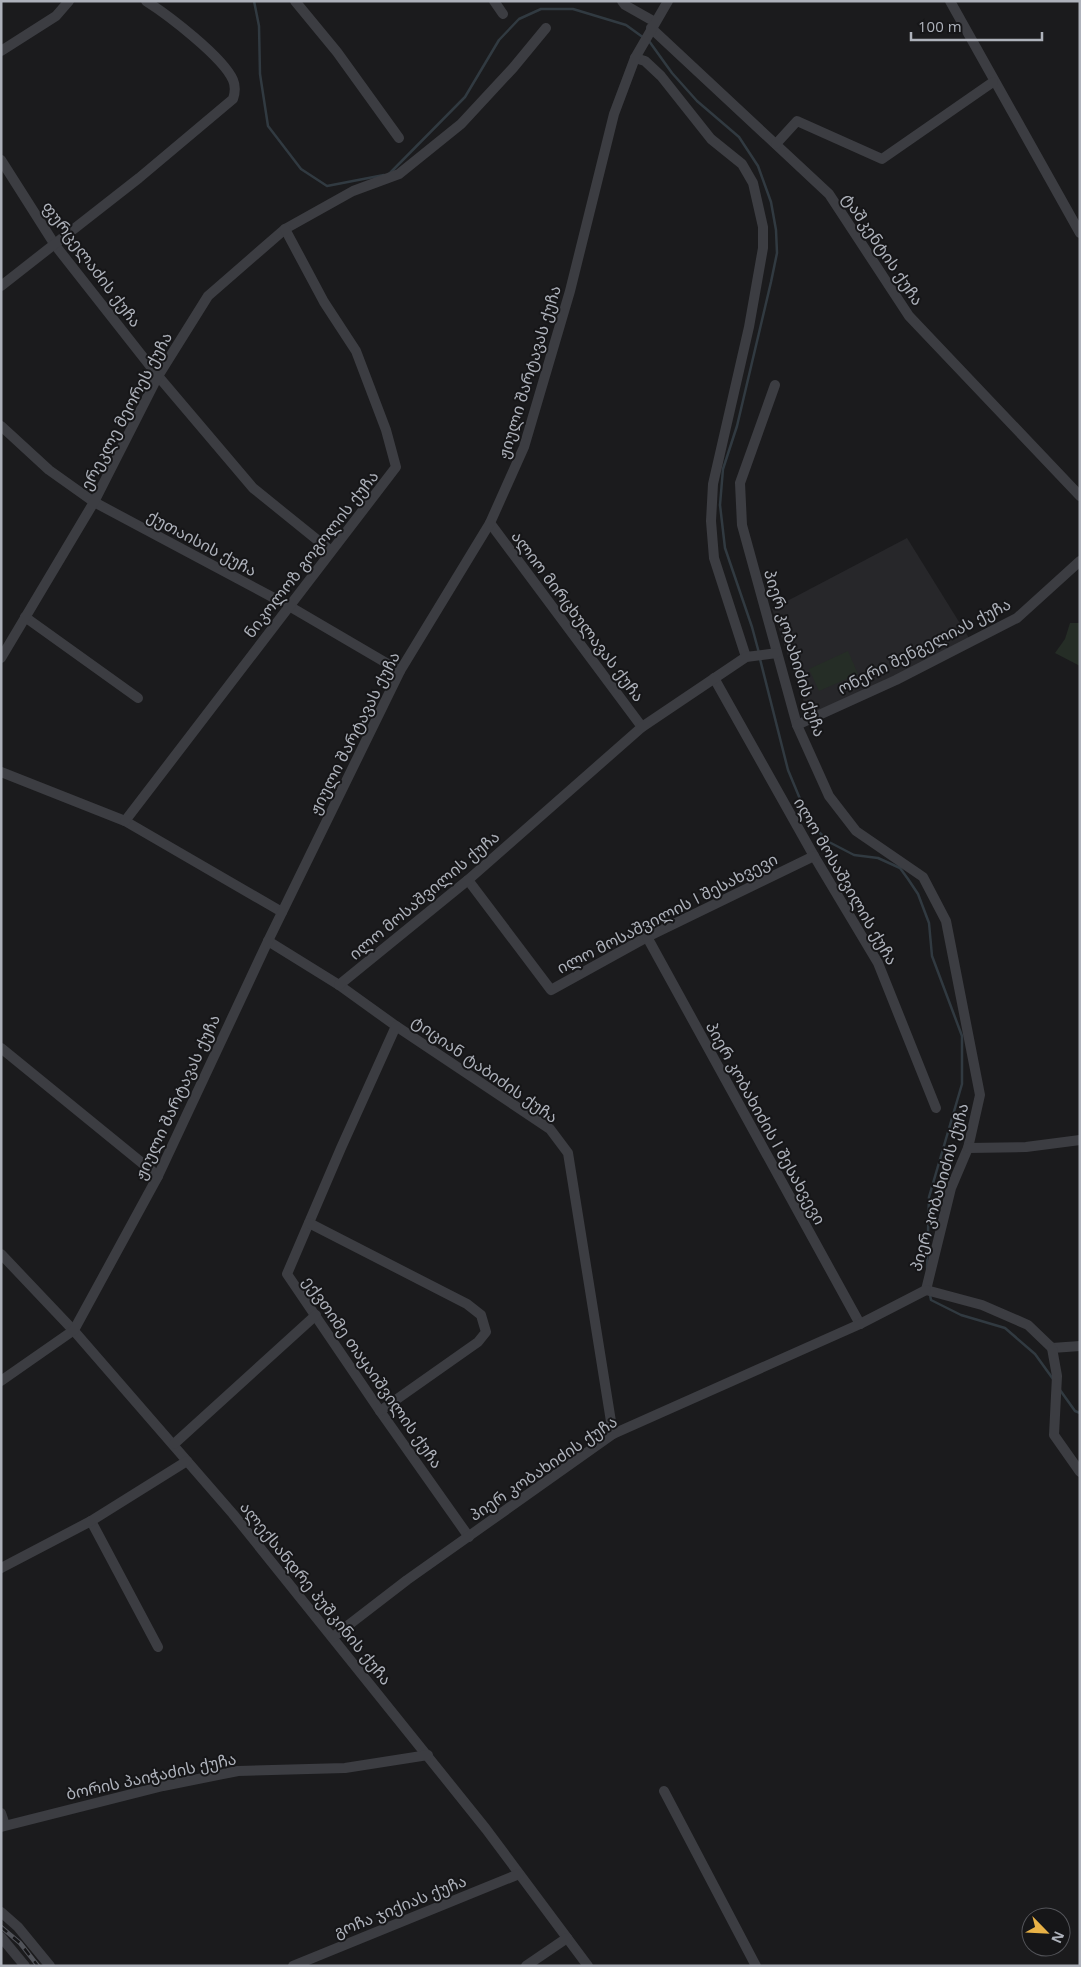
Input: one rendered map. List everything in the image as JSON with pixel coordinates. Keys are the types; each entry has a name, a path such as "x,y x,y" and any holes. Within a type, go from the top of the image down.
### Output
{"street":[{"path":"1,51 56,16 69,1"},
{"path":"1,286 139,178 233,99 235,90 232,80 218,60 164,12 146,1"},
{"path":"295,1 337,52 399,138"},
{"path":"494,1 502,14"},
{"name":"ტაშკენტის ქუჩა","path":"622,1 624,5 653,25 829,194 909,316 1080,496"},
{"path":"653,25 668,1"},
{"path":"950,1 993,82 1080,233"},
{"name":"ჟიული შარტავას ქუჩა","path":"1,1381 74,1330 158,1176 268,941 400,672 490,523 524,447 570,291 614,114 638,53 653,25"},
{"name":"ერეკლე მეორეს ქუჩა","path":"1,658 94,502 158,376 208,296 285,229 352,191 399,174 461,124 513,68 546,28"},
{"path":"638,53 661,76 711,139 742,164 753,183 763,228 763,248 749,327 713,484 711,521 714,558 748,656 777,653"},
{"path":"776,144 798,121 882,159 993,82"},
{"name":"ფურცელაძის ქუჩა","path":"1,160 55,244 158,376 253,488 331,551"},
{"name":"ნიკოლოზ გოგოლის ქუჩა","path":"125,821 396,467 396,461 386,430 356,351 324,302 285,229"},
{"name":"პიერ კობახიძის ქუჩა","path":"333,1637 613,1434 860,1324 926,1290 952,1188 968,1148 980,1095 946,921 923,877 856,831 828,796 797,725 742,525 740,483 775,385"},
{"name":"ქუთაისის ქუჩა","path":"1,426 49,470 94,502 289,606 400,672"},
{"name":"ალიო მირცხულავას ქუჩა","path":"490,523 642,727"},
{"name":"ონერი შენგელიას ქუჩა","path":"797,725 896,680 1017,618 1080,561"},
{"path":"25,618 138,698"},
{"name":"ილო მოსაშვილის ქუჩა","path":"339,985 468,880 642,727 748,656"},
{"name":"ილო მოსაშვილის ქუჩა","path":"714,678 814,856 878,962 936,1108"},
{"path":"1,772 125,821 282,912"},
{"name":"ილო მოსაშვილის I შესახვევი","path":"468,880 551,990 647,937 814,856"},
{"name":"პიერ კობახიძის I შესახვევი","path":"647,937 860,1324"},
{"name":"ტიციან ტაბიძის ქუჩა","path":"268,941 339,985 396,1026 550,1129 568,1153 613,1434"},
{"name":"ექვთიმე თაყაიშვილის ქუჩა","path":"396,1026 309,1222 288,1274 380,1412 469,1537"},
{"path":"1,1048 158,1176"},
{"path":"968,1148 1026,1147 1080,1140"},
{"path":"309,1222 467,1304 480,1315 486,1332 478,1342 380,1412"},
{"name":"ალექსანდრე პუშკინის ქუჩა","path":"1,1254 74,1330 174,1444 428,1755 486,1829 588,1966"},
{"path":"926,1290 982,1305 1020,1322 1028,1326 1052,1348 1056,1376 1054,1435 1080,1472"},
{"path":"174,1444 316,1315"},
{"path":"1052,1348 1080,1346"},
{"path":"1,1568 91,1521 187,1461"},
{"path":"91,1521 158,1647"},
{"name":"ბორის პაიჭაძის ქუჩა","path":"3,1826 163,1786 238,1771 345,1768 428,1755"},
{"path":"664,1791 756,1966"},
{"path":"1,1813 3,1826"},
{"name":"გოჩა ჯიქიას ქუჩა","path":"292,1966 519,1874"},
{"path":"1,1912 18,1927 50,1966"},
{"path":"1,1937 24,1966"},
{"path":"526,1966 566,1938"}],"shaded area":[{"path":"907,538 969,638 907,671 809,717 772,609"},
{"path":"1070,623 1080,623 1080,666 1055,653 1065,639"},
{"path":"848,651 858,674 819,691 809,669"}],"waterway":[{"path":"254,1 259,26 260,74 268,126 301,169 327,186 384,175"},
{"path":"389,174 465,97 499,40 519,19 541,9 573,9 626,25 644,38"},
{"path":"649,41 672,73 697,101 739,137 758,166 771,202 776,230 777,253 737,426 723,469 720,505 725,548 759,653"},
{"path":"760,659 788,770 810,823 829,842 854,855 878,858 900,868 908,879 918,894 929,923 932,956 962,1036 962,1084 929,1197 927,1268"},
{"path":"930,1295 931,1300 961,1315 1005,1328 1035,1354 1053,1379"},
{"path":"1060,1390 1075,1411 1080,1413"}],"railway":[{"path":"1,1927 20,1943 38,1966"}]}
